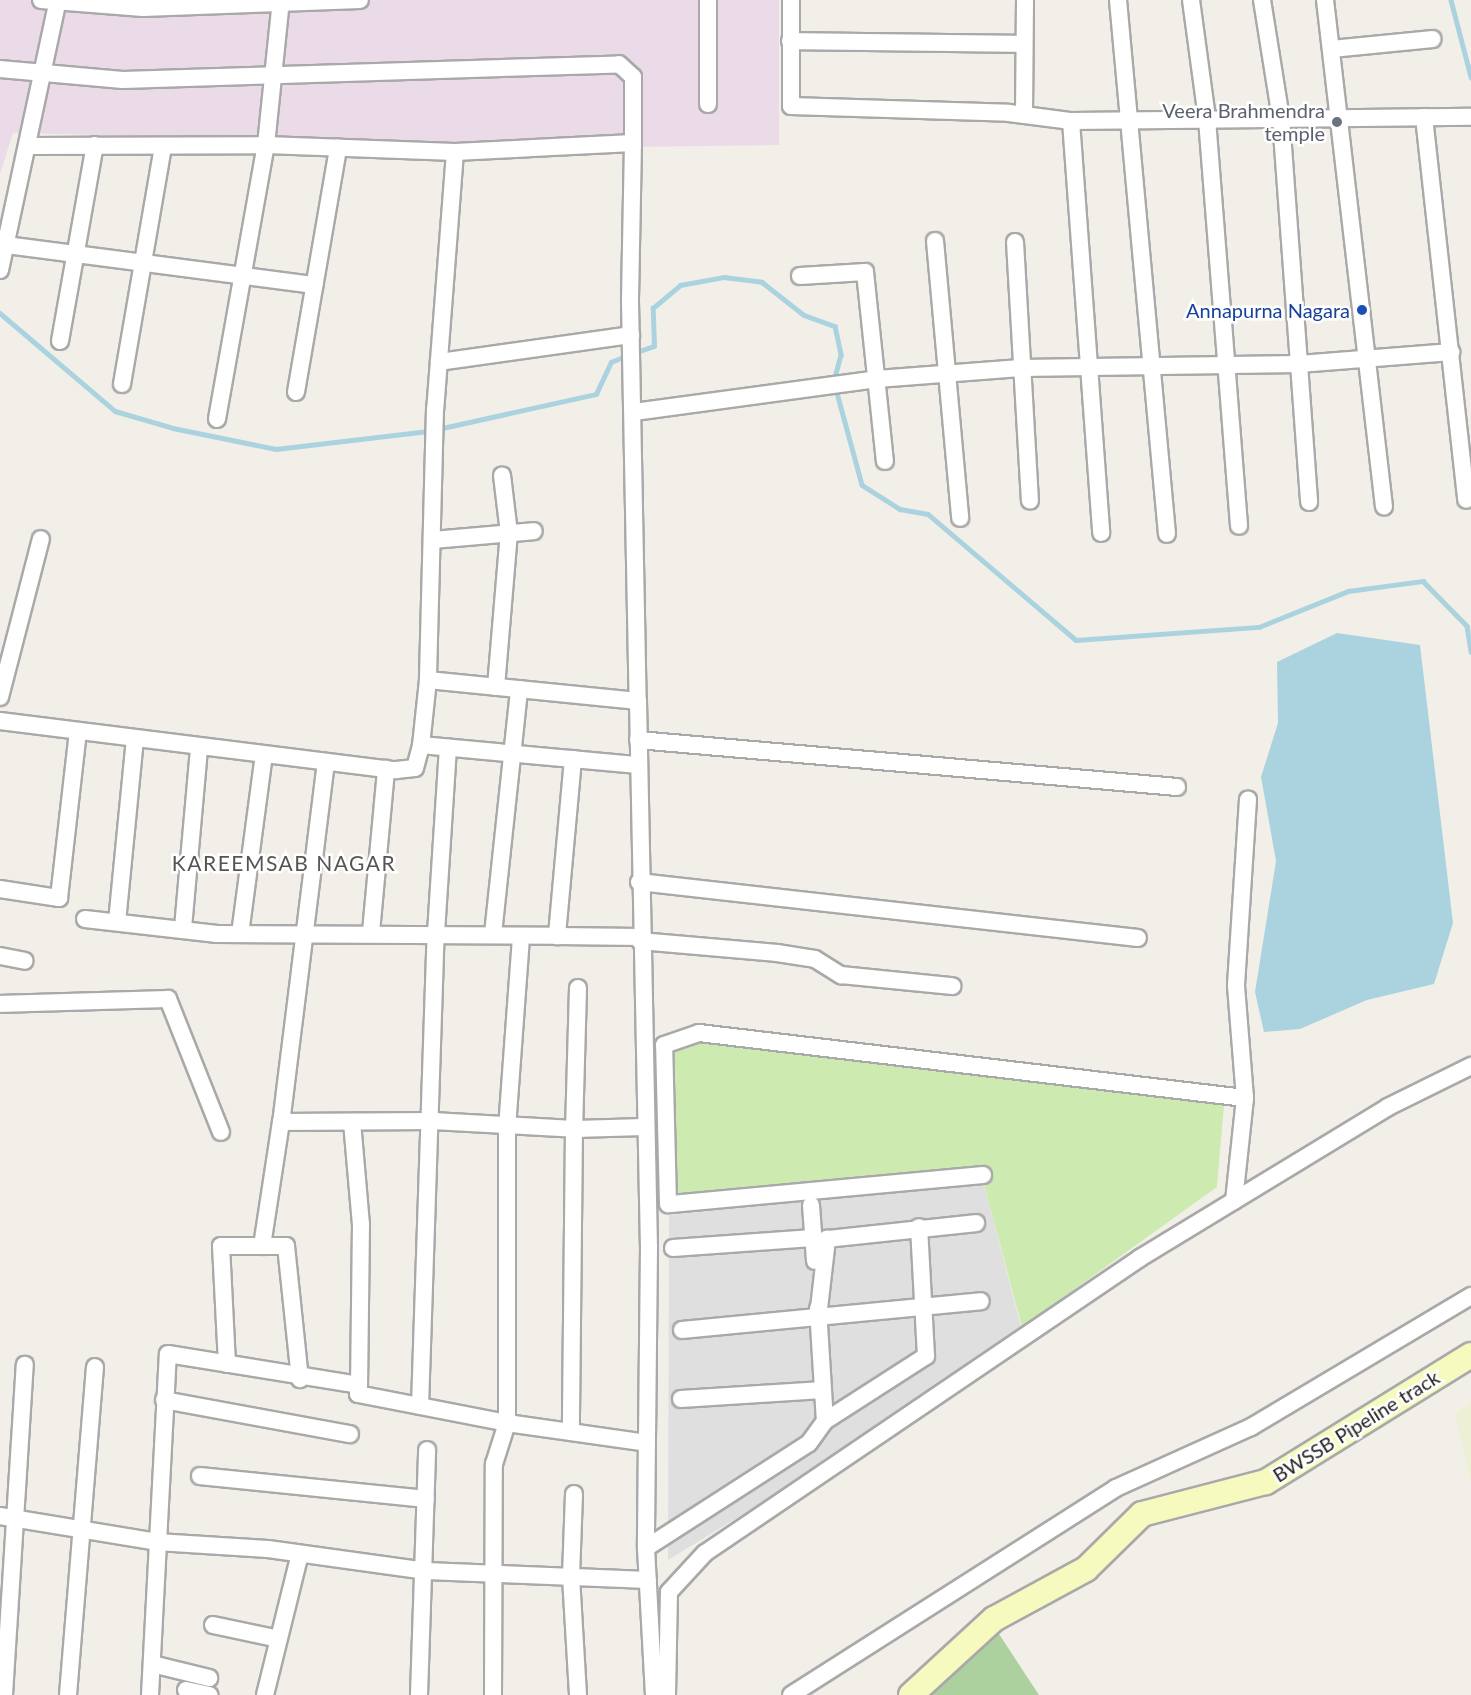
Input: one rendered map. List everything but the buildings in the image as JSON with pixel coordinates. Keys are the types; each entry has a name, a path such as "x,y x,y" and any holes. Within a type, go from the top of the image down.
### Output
{"street":[{"path":"217,419 240,276 266,145 281,0"},
{"path":"0,270 42,74 49,2 143,8 281,0 360,0"},
{"path":"708,0 708,104"},
{"path":"791,0 790,106 1024,115 1071,121 1132,117 1207,119 1424,117 1470,122"},
{"path":"1024,115 1025,0"},
{"path":"1118,0 1132,117 1167,534"},
{"path":"1191,0 1207,119 1239,526"},
{"path":"1262,0 1281,119 1309,502"},
{"path":"1325,0 1384,507"},
{"path":"1332,49 1433,39"},
{"path":"790,41 1024,44"},
{"path":"0,69 123,80 272,72 619,64 633,77 631,339 645,1127 646,1548 654,1695"},
{"path":"1424,117 1452,352 1466,500"},
{"path":"1071,121 1101,533"},
{"path":"27,146 266,145 455,152 633,143"},
{"path":"60,341 95,145"},
{"path":"122,384 163,147"},
{"path":"296,392 338,148"},
{"path":"0,721 386,770 415,768 422,745 428,680 434,439 455,152"},
{"path":"935,241 949,374 960,518"},
{"path":"1015,242 1030,501"},
{"path":"6,245 314,285"},
{"path":"800,276 865,272 885,460"},
{"path":"439,362 631,339"},
{"path":"634,412 826,389 877,379 1021,368 1154,364 1299,364 1452,352"},
{"path":"496,687 509,533 502,475"},
{"path":"432,540 534,531"},
{"path":"0,697 41,539"},
{"path":"428,680 638,701"},
{"path":"493,934 510,753 519,689"},
{"path":"0,889 59,898 78,731"},
{"path":"117,922 135,739"},
{"path":"638,741 1177,787"},
{"path":"422,745 638,765"},
{"path":"183,928 199,747"},
{"path":"420,1406 433,1121 436,933 448,747"},
{"path":"240,934 264,755"},
{"path":"557,936 573,759"},
{"path":"262,1246 281,1122 326,762"},
{"path":"371,932 386,770"},
{"path":"1234,1201 1245,1098 1236,985 1248,799"},
{"path":"639,882 1138,938"},
{"path":"85,919 240,934 371,932 493,934 521,938 557,936 640,939 777,953 815,959 842,975 952,986"},
{"path":"494,1695 490,1577 494,1464 507,1423 507,1128 521,938"},
{"path":"0,956 25,962"},
{"path":"571,1432 578,987"},
{"path":"0,1004 168,999 221,1132"},
{"path":"983,1175 668,1204 664,1045 699,1033 1245,1098"},
{"path":"668,1695 669,1592 705,1552 1234,1201 1435,1080 1471,1066"},
{"path":"281,1122 433,1121 507,1128 574,1130 645,1127"},
{"path":"352,1122 361,1224 358,1394 507,1423 647,1443"},
{"path":"811,1205 825,1421"},
{"path":"818,1317 827,1239 919,1227 976,1223"},
{"path":"646,1548 809,1443 825,1421 926,1356 919,1227"},
{"path":"673,1248 813,1238"},
{"path":"227,1364 221,1246 286,1246 300,1379"},
{"path":"791,1695 1116,1488 1251,1426 1471,1296"},
{"path":"682,1330 981,1301"},
{"path":"150,1695 168,1354 300,1379 359,1385"},
{"name":"BWSSB Pipeline track","path":"911,1695 994,1618 1086,1569 1142,1514 1266,1482 1471,1355"},
{"path":"2,1695 8,1518 25,1365"},
{"path":"69,1695 95,1366"},
{"path":"681,1399 823,1390"},
{"path":"164,1400 350,1434"},
{"path":"419,1695 426,1571 427,1450"},
{"path":"200,1476 426,1500"},
{"path":"574,1494 571,1577 578,1695"},
{"path":"8,1518 157,1542 300,1554 426,1571 490,1577 648,1580"},
{"path":"265,1695 300,1554"},
{"path":"213,1625 279,1639"},
{"path":"152,1664 209,1678"},
{"path":"186,1690 209,1695"}],"shaded area":[{"path":"0,0 779,0 779,145 627,147 13,133 0,174"},
{"path":"984,1184 1025,1342 668,1560 669,1215"}],"green space":[{"path":"683,1039 1224,1105 1217,1187 1022,1327 984,1184 677,1214 669,1050"},
{"path":"1471,1403 1471,1482 1455,1413"},
{"path":"999,1634 1039,1695 909,1695"}],"water":[{"path":"1337,633 1420,645 1453,923 1434,984 1367,1000 1300,1029 1264,1032 1255,992 1276,861 1261,777 1278,723 1277,662"}],"waterway":[{"path":"1451,0 1471,77"},
{"path":"634,353 654,346 653,308 680,285 724,277 762,282 804,315 835,326 841,355 834,381"},
{"path":"0,313 115,411 173,428 276,449 430,431"},
{"path":"438,429 596,394 611,362 626,356"},
{"path":"836,389 862,485 900,509 928,514 1076,640 1259,627 1348,591 1423,581 1467,626 1471,652"}],"place":[{"name":"Veera Brahmendra temple","path":"1337,122"},
{"name":"Annapurna Nagara","path":"1362,310"}],"district":[{"name":"KAREEMSAB NAGAR","path":"284,863"}]}
